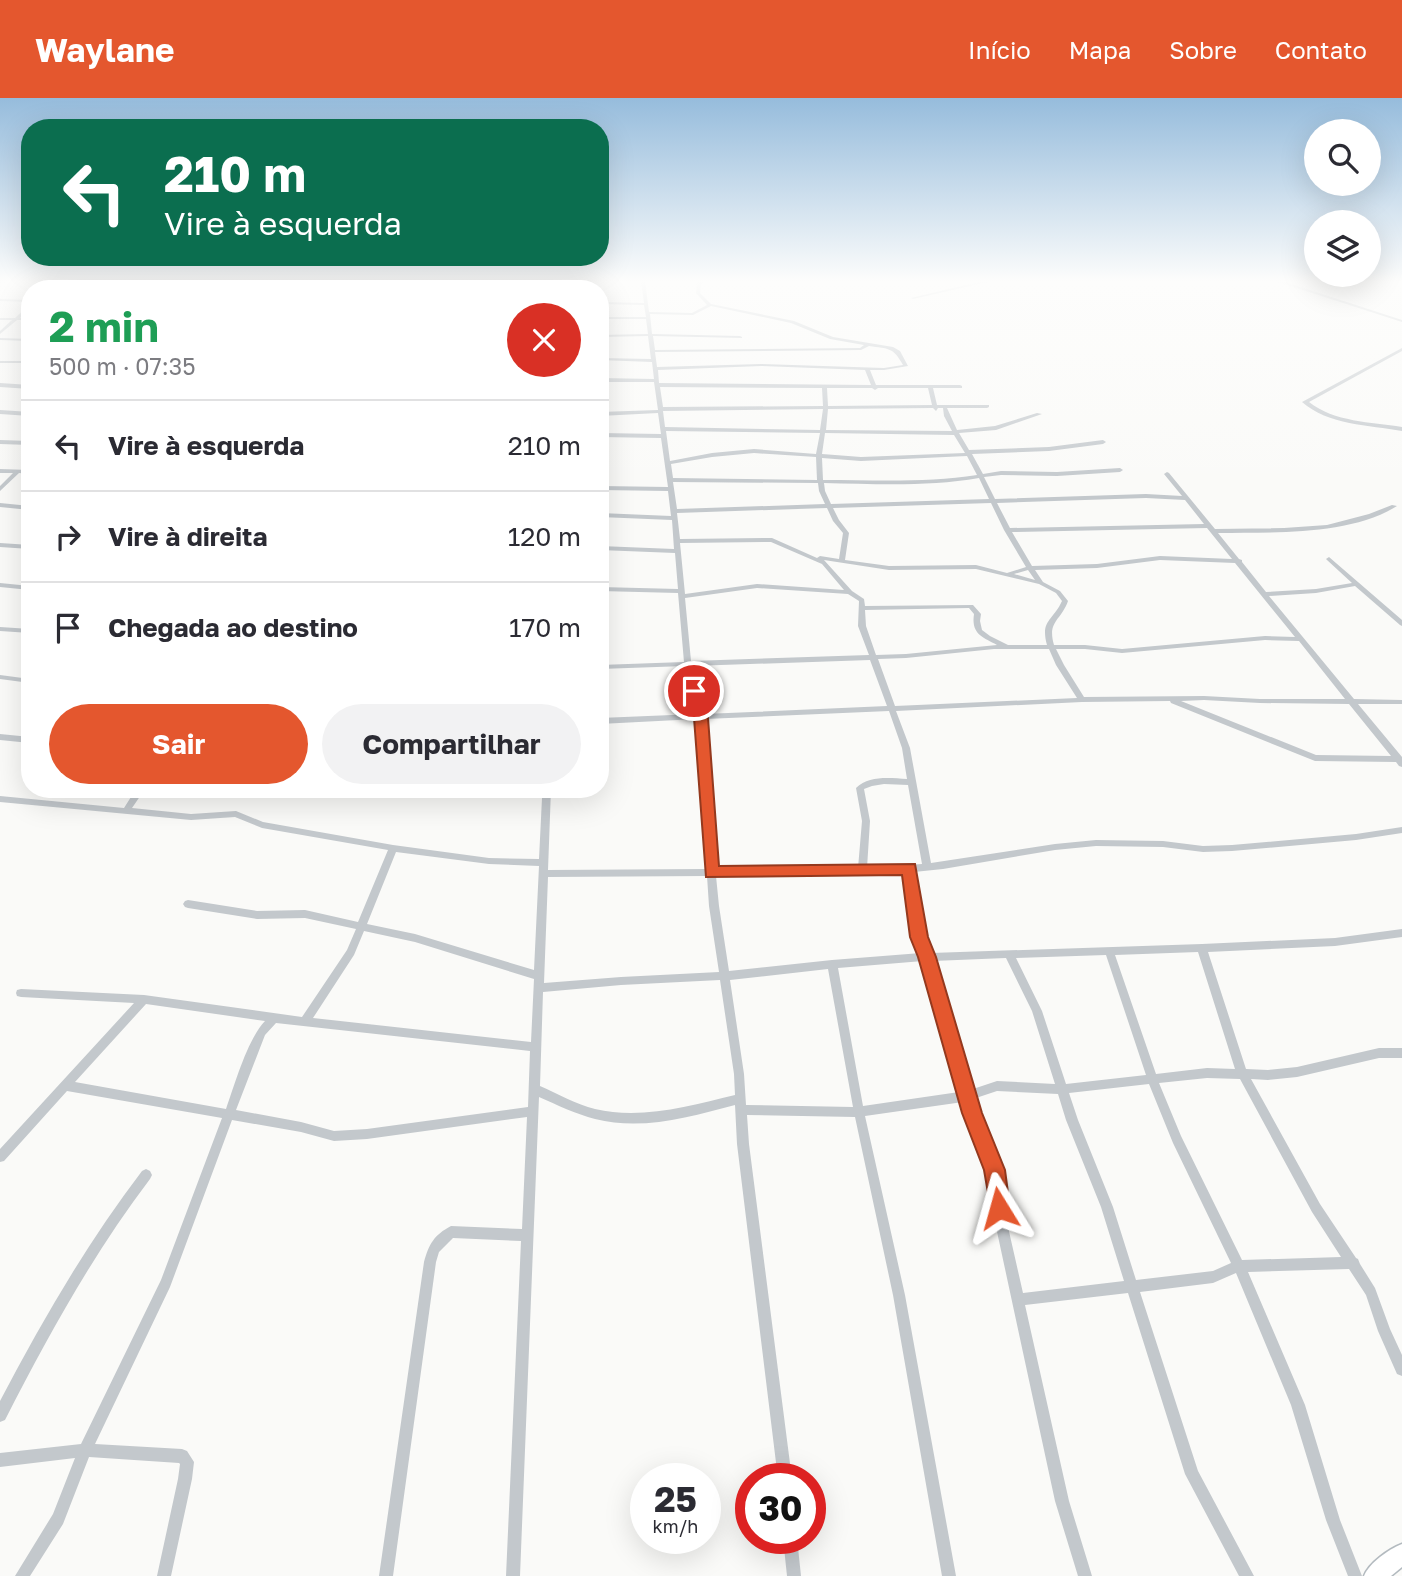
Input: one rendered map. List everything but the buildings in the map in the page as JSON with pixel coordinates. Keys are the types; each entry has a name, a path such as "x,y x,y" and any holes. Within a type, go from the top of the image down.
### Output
{"street":[{"path":"653,350 671,485 688,665 701,718 711,872 783,1463"},
{"path":"654,360 843,350"},
{"path":"609,359 896,369 906,366 898,352 891,350"},
{"path":"1400,350 1305,402 1311,409 1325,415 1402,429"},
{"path":"0,362 21,362"},
{"path":"867,368 875,388"},
{"path":"609,380 875,388 960,387"},
{"path":"0,385 21,386"},
{"path":"824,386 826,408 819,456 820,480 822,491 836,521 846,533 842,561"},
{"path":"930,388 936,409"},
{"path":"609,413 660,410 848,410 884,406 936,409 987,407"},
{"path":"945,409 1007,530 1041,583"},
{"path":"0,412 21,413"},
{"path":"609,435 824,431 955,433 996,428 1039,414"},
{"path":"0,442 21,443"},
{"path":"668,463 754,451 861,459 1049,449 1103,442"},
{"path":"609,488 820,480 899,482 964,479 980,475 1119,470"},
{"path":"0,471 21,472"},
{"path":"0,489 17,472"},
{"path":"1167,474 1400,760"},
{"path":"609,515 674,514 830,504 993,502 1146,496 1186,498"},
{"path":"0,505 21,507"},
{"path":"1007,530 1213,528 1305,531 1359,521 1394,506"},
{"path":"609,548 772,540 824,563 850,592 862,600 862,626 906,748 927,867"},
{"path":"0,545 21,546"},
{"path":"815,558 889,568 966,566 1041,583 1058,592 1065,601 1063,610 1048,625 1051,647 1082,700"},
{"path":"1007,574 1029,568 1097,566 1160,558 1240,561"},
{"path":"1329,559 1402,624"},
{"path":"1263,594 1317,591 1355,584"},
{"path":"0,585 21,587"},
{"path":"609,590 681,594 740,586 850,592"},
{"path":"862,608 971,606 978,614 975,626 977,631 1006,647"},
{"path":"0,629 21,630"},
{"path":"609,667 872,657 1006,647 1085,647 1122,651 1265,638 1301,639"},
{"path":"0,677 21,680"},
{"path":"609,721 1082,700 1234,698 1260,701 1402,702"},
{"path":"1168,699 1315,758 1400,760"},
{"path":"0,737 21,739"},
{"path":"862,871 866,821 860,788 874,782 912,782"},
{"path":"126,811 135,798"},
{"path":"513,1576 547,798"},
{"path":"0,799 191,817 236,814 262,825 393,848 544,868 711,872 862,871 927,867 1096,843 1232,848 1356,837 1402,830"},
{"path":"305,1021 351,952 393,848"},
{"path":"909,868 915,918 966,1096 994,1170 1002,1227 1062,1501 1085,1576"},
{"path":"188,904 257,915 305,914 415,938 539,982 725,976 927,957 1335,942 1402,933"},
{"path":"1202,948 1242,1073 1317,1208 1371,1292 1384,1331 1402,1369"},
{"path":"1109,951 1153,1081 1177,1139 1239,1266 1298,1405 1329,1509 1355,1576"},
{"path":"1009,954 1037,1011 1061,1088 1107,1207 1192,1474 1247,1576"},
{"path":"832,964 859,1112 899,1295 949,1576"},
{"path":"20,993 144,999 275,1018 536,1048"},
{"path":"0,1157 144,999"},
{"path":"22,1576 58,1518 85,1450 166,1283 255,1045 261,1032 275,1018"},
{"path":"534,1089 596,1114 622,1118 741,1105 859,1112 966,1096 997,1086 1061,1088 1153,1081 1207,1073 1268,1075 1297,1072 1379,1053 1402,1052"},
{"path":"67,1086 230,1114 334,1136 367,1134 533,1111"},
{"path":"0,1415 44,1329 117,1211 146,1175"},
{"path":"386,1576 434,1248 451,1232 528,1235"},
{"path":"1019,1300 1213,1277 1239,1266 1354,1263"},
{"path":"0,1460 85,1450 182,1456 187,1462 164,1576"},
{"path":"792,1554 794,1576"},
{"path":"1374,1576 1402,1554"}],"route":[{"path":"694,691 701,718 711,872 873,871 909,868 919,937 966,1096 994,1170 999,1208"}]}
